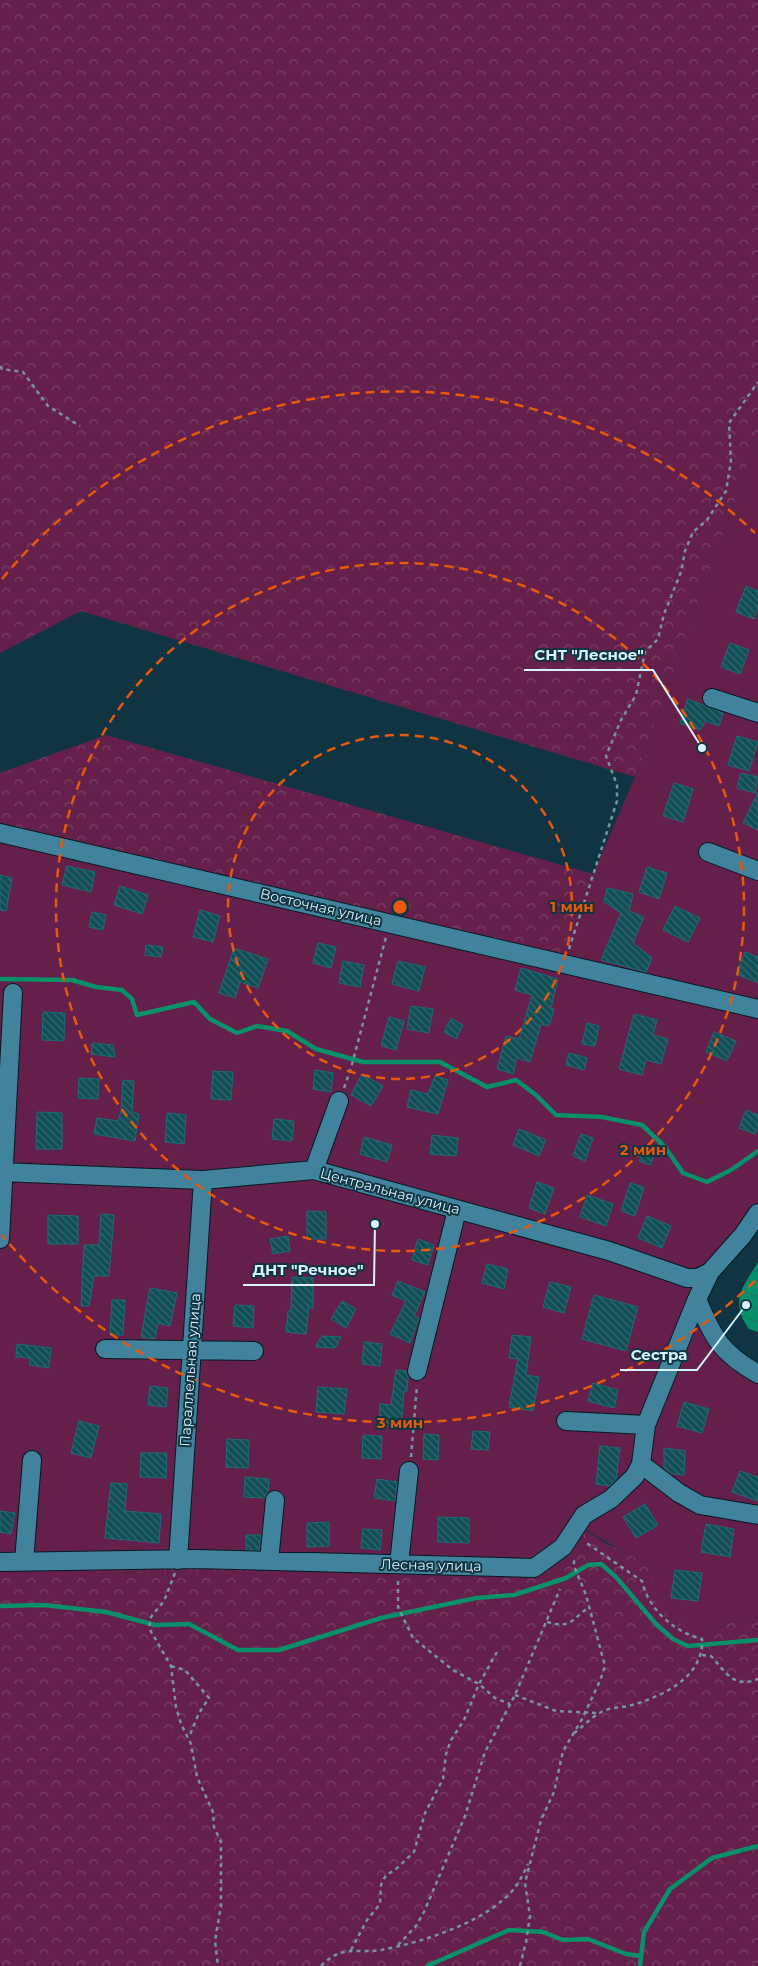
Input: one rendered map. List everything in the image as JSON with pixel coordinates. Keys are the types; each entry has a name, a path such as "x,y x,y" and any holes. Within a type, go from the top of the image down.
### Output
{"street":[{"path":"712,698 758,713"},
{"name":"Восточная улица","path":"0,833 758,1009"},
{"path":"708,852 758,871"},
{"path":"0,1239 2,1172 13,993"},
{"path":"314,1170 339,1101"},
{"name":"Центральная улица","path":"2,1172 204,1180 314,1170 609,1251 687,1278 698,1278 710,1272"},
{"name":"Параллельная улица","path":"178,1560 204,1180"},
{"path":"417,1371 457,1210"},
{"name":"Лесная улица","path":"0,1562 270,1561 534,1568 562,1547 584,1515 626,1487 635,1476 641,1464 646,1425 697,1299 710,1272 743,1235 758,1212"},
{"path":"697,1299 710,1332 734,1360 758,1374"},
{"path":"105,1349 254,1351"},
{"path":"566,1421 646,1425"},
{"path":"24,1562 32,1460"},
{"path":"641,1464 679,1493 700,1505 758,1515"},
{"path":"399,1564 409,1471"},
{"path":"270,1561 275,1500"}],"path":[{"path":"0,366 2,369 23,372 48,406 80,426"},
{"path":"564,964 617,801 617,786 606,756 621,720 636,695 644,652 658,639 664,614 681,572 685,551 693,532 707,520 726,491 731,462 730,423 758,382"},
{"path":"339,1101 351,1068 390,924"},
{"path":"409,1471 417,1371"},
{"path":"520,1966 530,1916 525,1883 541,1820 554,1792 564,1751 600,1681 605,1666 589,1607 574,1566 571,1534"},
{"path":"515,1694 550,1710 584,1714 599,1713 660,1695 692,1673 702,1655 702,1640 675,1629 645,1596 642,1581 571,1534"},
{"path":"178,1560 173,1581 164,1601 152,1616 150,1628 171,1666 175,1682 176,1707 188,1738 197,1778 213,1812 214,1827 222,1842 221,1906 215,1941 218,1966"},
{"path":"399,1564 398,1607 404,1623 420,1646 453,1670 479,1684 495,1698 510,1704"},
{"path":"398,1945 416,1926 424,1912 465,1816 486,1752 515,1694 560,1589"},
{"path":"547,1622 561,1626 569,1625 589,1607"},
{"path":"350,1950 367,1920 380,1904 381,1885 386,1875 395,1870 414,1852 425,1813 443,1779 446,1754 451,1740 464,1720 479,1684 497,1652"},
{"path":"702,1655 711,1656 723,1672 737,1681 746,1683 758,1679"},
{"path":"171,1666 185,1670 209,1698 199,1713 188,1738"},
{"path":"573,1734 599,1713"},
{"path":"321,1966 329,1958 350,1950 380,1950 411,1943 454,1929 502,1900 517,1885 530,1861"}],"green space":[{"path":"0,0 758,0 758,438 635,777 81,611 0,653"},
{"path":"758,438 758,1213 699,1295 710,1332 758,1374 758,1617 734,1621 710,1632 698,1634 674,1620 646,1591 658,1573 578,1525 534,1568 0,1562 0,833 562,964 593,874 635,777"},
{"path":"106,735 593,874 562,964 0,833 0,773"},
{"path":"577,1525 607,1544 638,1557 658,1574 710,1632 734,1621 758,1617 758,1966 0,1966 0,1562"}],"water":[{"path":"758,1262 758,1332 749,1329 743,1319 739,1302 743,1287"}],"building":[{"path":"746,586 758,591 758,607 754,619 736,612"},
{"path":"730,643 749,650 740,674 721,667"},
{"path":"688,699 723,713 719,726 706,721 700,730 680,723"},
{"path":"737,736 758,742 749,771 728,765"},
{"path":"741,773 758,777 755,793 737,788"},
{"path":"674,783 693,789 683,822 663,816"},
{"path":"758,792 758,830 743,823"},
{"path":"67,866 95,872 91,892 62,885"},
{"path":"647,867 667,873 659,899 639,892"},
{"path":"0,875 12,878 6,911 0,910"},
{"path":"120,886 148,895 142,914 114,905"},
{"path":"607,888 633,894 629,911 644,917 633,943 652,958 646,972 601,960 621,913 604,902"},
{"path":"675,906 700,918 688,942 663,930"},
{"path":"200,910 220,916 213,942 193,937"},
{"path":"92,912 106,915 103,930 89,927"},
{"path":"318,943 336,947 331,968 313,963"},
{"path":"146,945 163,947 161,957 145,955"},
{"path":"234,948 268,959 258,988 240,982 235,998 219,993"},
{"path":"745,952 758,957 758,983 736,974"},
{"path":"343,961 364,965 360,987 339,983"},
{"path":"398,961 425,967 419,991 392,984"},
{"path":"521,968 558,979 551,1008 554,1009 549,1026 541,1024 530,1062 517,1058 513,1074 497,1069 506,1036 519,1039 532,995 515,990"},
{"path":"411,1006 433,1009 429,1033 407,1029"},
{"path":"43,1012 65,1013 64,1041 42,1040"},
{"path":"634,1014 657,1020 653,1035 668,1039 661,1064 646,1060 642,1075 619,1069"},
{"path":"389,1017 404,1021 396,1050 381,1046"},
{"path":"451,1018 463,1025 456,1039 444,1032"},
{"path":"587,1023 599,1026 595,1046 582,1044"},
{"path":"714,1032 736,1041 727,1061 706,1052"},
{"path":"92,1043 113,1045 115,1057 91,1054"},
{"path":"569,1053 587,1058 584,1070 566,1065"},
{"path":"315,1070 333,1073 331,1092 313,1089"},
{"path":"213,1071 233,1072 231,1100 211,1099"},
{"path":"362,1074 383,1086 371,1106 351,1095"},
{"path":"435,1076 448,1080 438,1114 407,1107 411,1090 428,1094"},
{"path":"79,1078 99,1079 98,1099 78,1098"},
{"path":"123,1080 134,1081 132,1112 139,1114 135,1141 94,1134 97,1118 118,1121 121,1111"},
{"path":"746,1110 758,1115 758,1127 755,1134 739,1128"},
{"path":"37,1112 62,1113 62,1149 36,1149"},
{"path":"167,1113 186,1115 184,1144 165,1142"},
{"path":"274,1119 294,1121 292,1141 272,1139"},
{"path":"519,1129 546,1140 539,1156 513,1145"},
{"path":"581,1134 593,1138 585,1161 573,1156"},
{"path":"432,1135 458,1138 456,1156 430,1154"},
{"path":"364,1137 392,1145 387,1162 360,1154"},
{"path":"645,1146 656,1151 650,1165 639,1161"},
{"path":"537,1182 554,1188 545,1214 529,1208"},
{"path":"630,1183 644,1187 635,1216 621,1211"},
{"path":"587,1195 613,1204 606,1226 580,1217"},
{"path":"307,1211 326,1212 326,1239 307,1239"},
{"path":"101,1214 114,1215 109,1276 94,1276 89,1306 81,1306 84,1245 99,1245"},
{"path":"48,1215 78,1216 78,1244 48,1244"},
{"path":"647,1216 671,1226 662,1248 638,1238"},
{"path":"288,1236 290,1251 273,1254 270,1239"},
{"path":"418,1239 434,1245 428,1265 412,1260"},
{"path":"487,1264 508,1269 504,1289 482,1283"},
{"path":"292,1277 313,1278 313,1309 309,1306 306,1334 286,1332 288,1311 291,1311"},
{"path":"398,1281 425,1292 414,1316 419,1318 410,1343 390,1334 406,1301 392,1295"},
{"path":"550,1282 571,1287 564,1313 543,1307"},
{"path":"150,1288 177,1293 170,1326 158,1323 155,1339 141,1337"},
{"path":"594,1295 638,1307 626,1351 582,1339"},
{"path":"112,1300 125,1300 123,1335 110,1335"},
{"path":"342,1301 356,1309 346,1328 331,1319"},
{"path":"235,1305 254,1306 253,1328 233,1326"},
{"path":"512,1335 531,1337 526,1375 539,1377 533,1411 509,1407 518,1359 509,1358"},
{"path":"322,1336 341,1337 335,1348 315,1347"},
{"path":"364,1342 382,1344 380,1366 362,1364"},
{"path":"17,1344 51,1348 49,1368 30,1365 30,1358 16,1357"},
{"path":"396,1370 407,1371 408,1377 407,1391 404,1391 401,1428 379,1425 380,1404 391,1405"},
{"path":"593,1383 618,1390 614,1408 588,1401"},
{"path":"150,1386 168,1388 166,1407 148,1405"},
{"path":"318,1387 347,1389 344,1414 316,1412"},
{"path":"684,1402 709,1409 702,1433 677,1426"},
{"path":"79,1421 99,1426 91,1458 71,1453"},
{"path":"473,1431 490,1432 488,1450 471,1449"},
{"path":"424,1434 439,1435 438,1460 423,1459"},
{"path":"363,1435 382,1436 381,1459 362,1458"},
{"path":"227,1439 249,1440 248,1468 226,1467"},
{"path":"600,1446 620,1448 616,1480 609,1486 596,1484"},
{"path":"664,1448 685,1451 684,1475 672,1474 664,1468"},
{"path":"141,1453 167,1453 166,1478 140,1477"},
{"path":"740,1471 758,1477 758,1501 732,1492"},
{"path":"245,1477 269,1479 268,1492 265,1498 244,1497"},
{"path":"377,1479 397,1482 395,1501 374,1498"},
{"path":"111,1483 127,1484 125,1511 161,1514 159,1543 105,1538"},
{"path":"645,1504 658,1525 636,1538 623,1517"},
{"path":"0,1511 15,1513 11,1534 0,1532"},
{"path":"438,1517 469,1518 469,1543 438,1542"},
{"path":"329,1522 329,1546 307,1547 307,1523"},
{"path":"706,1524 734,1529 730,1557 701,1552"},
{"path":"363,1529 382,1530 380,1550 361,1548"},
{"path":"246,1535 261,1535 259,1550 246,1550"},
{"path":"675,1570 702,1573 698,1601 671,1598"}],"waterway":[{"path":"0,979 72,980 96,987 122,990 132,999 137,1015 194,1002 210,1019 237,1033 257,1026 287,1031 316,1049 363,1062 440,1062 487,1087 516,1080 536,1095 556,1115 602,1117 642,1125 665,1147 683,1173 707,1182 731,1170 758,1151"},
{"path":"0,1606 44,1605 106,1612 155,1625 189,1624 238,1650 279,1650 381,1618 476,1598 514,1595 566,1578 588,1565 601,1564 616,1577 656,1624 673,1639 688,1646 758,1640"},
{"path":"640,1966 644,1932 670,1889 712,1858 758,1846"},
{"path":"427,1966 509,1930 543,1932 563,1940 588,1939 626,1954 641,1956"}],"place":[{"name":"СНТ \"Лесное\"","path":"702,748"},
{"name":"ДНТ \"Речное\"","path":"375,1224"},
{"name":"Сестра","path":"746,1305"}]}
